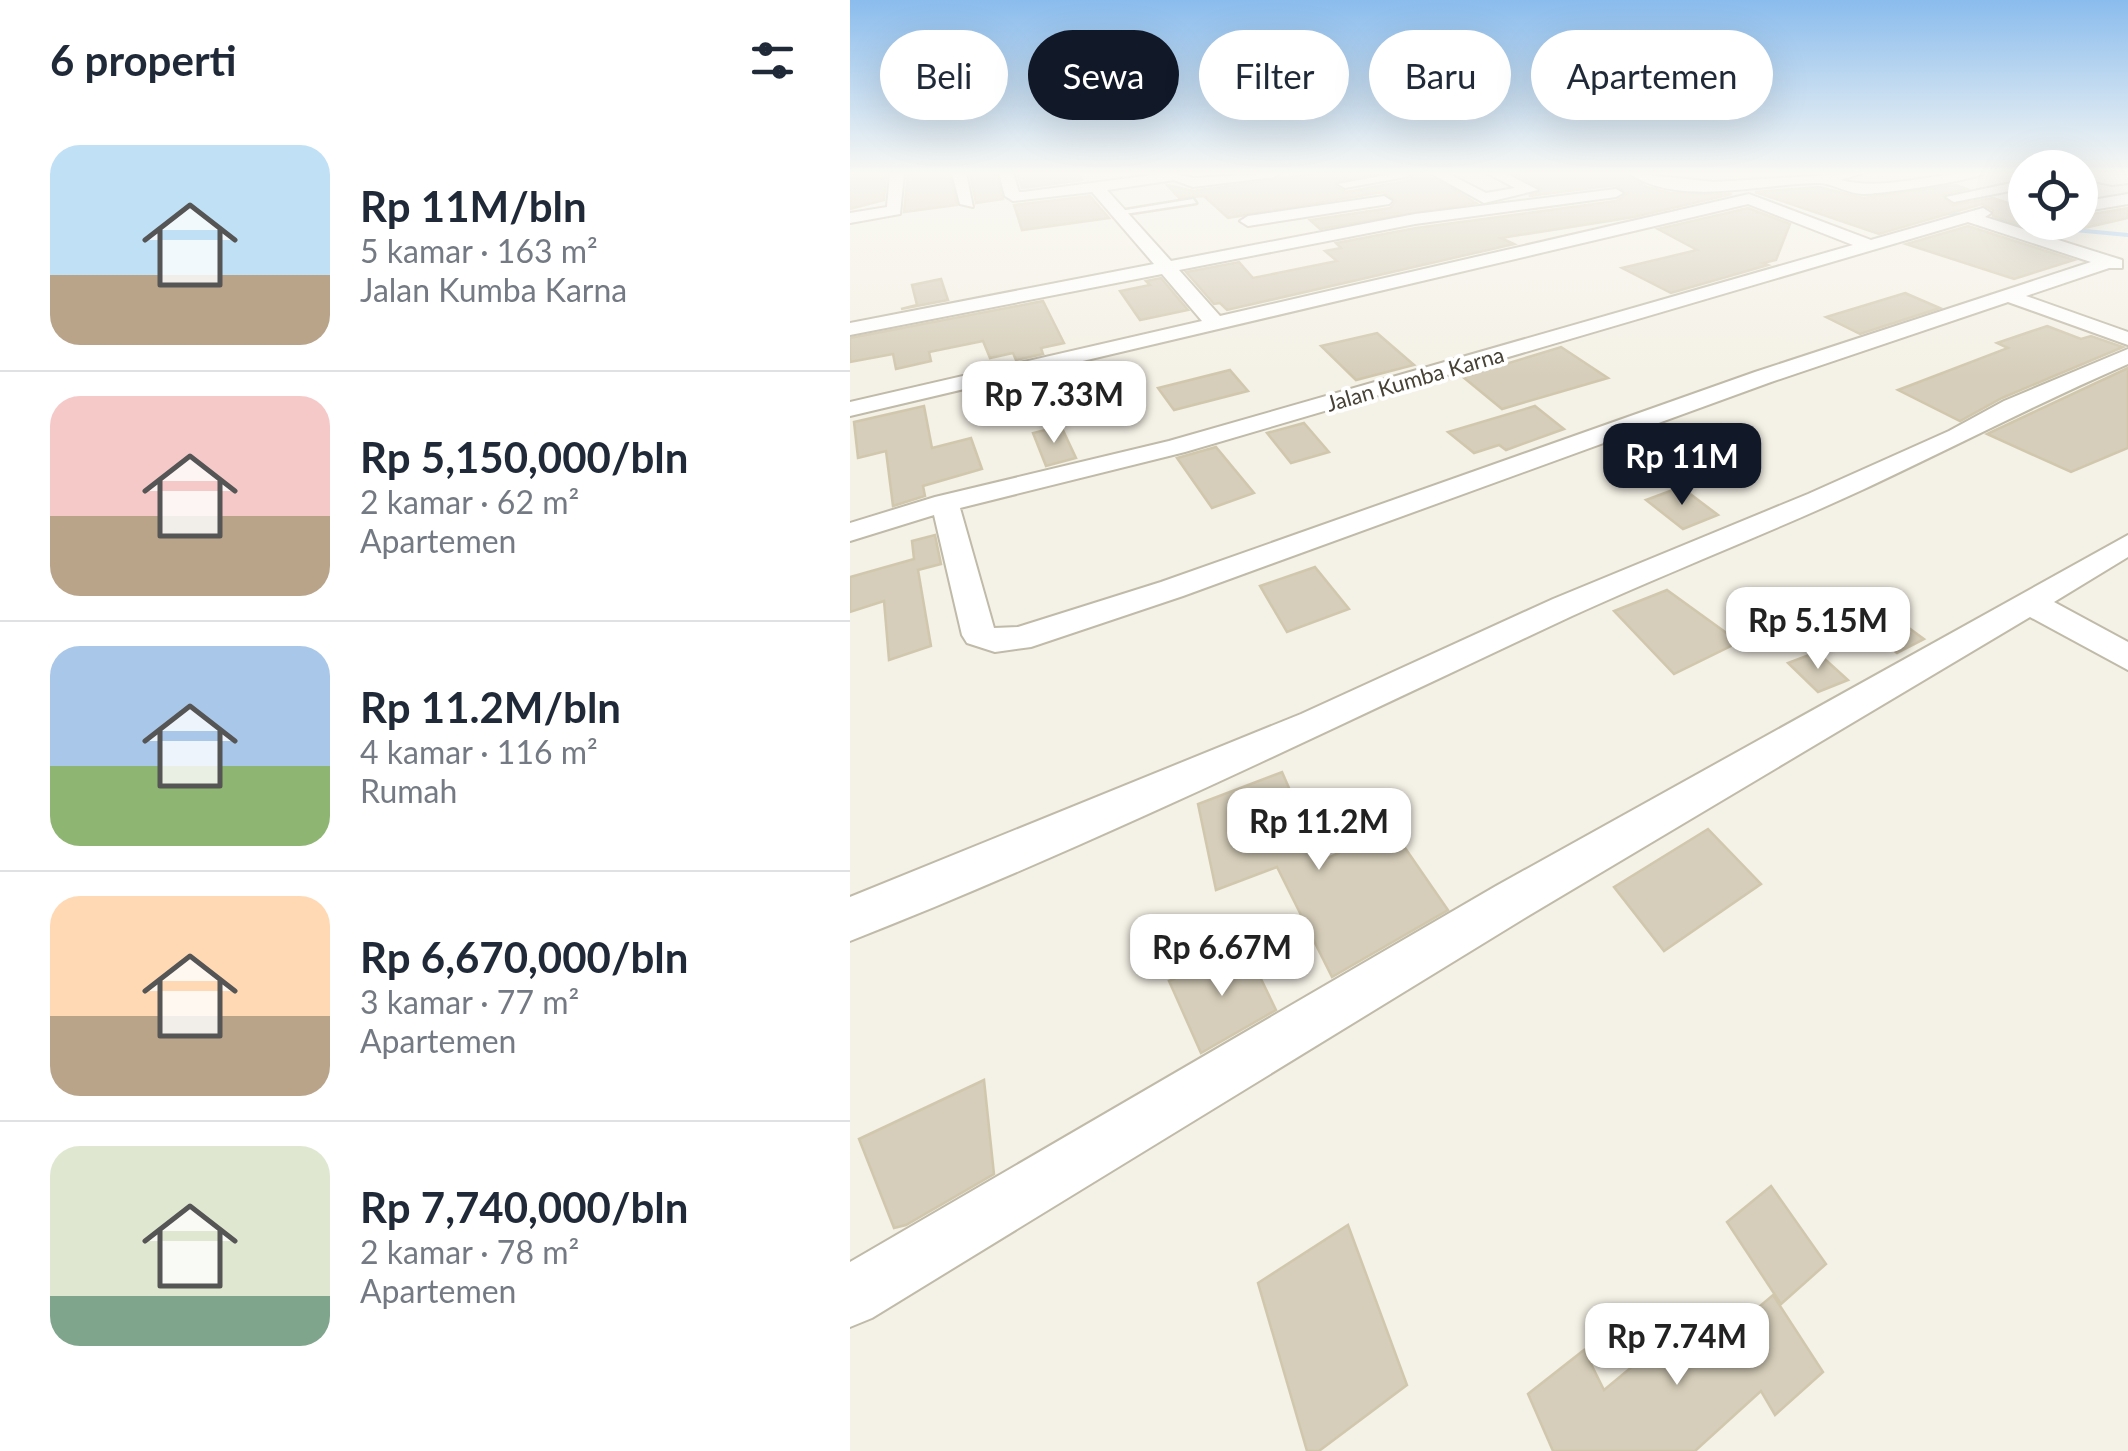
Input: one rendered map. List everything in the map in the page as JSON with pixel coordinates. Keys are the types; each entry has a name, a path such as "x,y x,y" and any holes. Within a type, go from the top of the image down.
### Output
{"street":[{"path":"1144,241 1216,324"},
{"path":"850,329 1304,241"},
{"path":"850,409 1570,241"},
{"path":"1858,241 1873,247"},
{"name":"Jalan Kumba Karna","path":"850,532 1196,442 1894,241"},
{"path":"2048,241 2119,265"},
{"path":"946,504 980,635 995,640 1019,639 1265,557 1764,377 2009,296 2119,265"},
{"path":"2009,296 2128,339"},
{"path":"850,919 1314,724 1564,607 1818,500 1958,436 2012,406 2128,356"},
{"path":"850,1296 1512,901 2128,544"},
{"path":"2029,602 2128,658"}],"building":[{"path":"1507,241 1514,244 1227,310 1220,303 1214,304 1186,272 1239,262 1253,278 1337,261 1325,251 1341,248 1336,243"},
{"path":"1680,241 1784,241 1776,260 1763,263 1768,265 1671,293 1622,268 1697,250"},
{"path":"2014,241 2074,260 2014,279 1906,244"},
{"path":"1161,278 1188,310 1140,320 1120,291 1150,285 1146,281"},
{"path":"941,279 948,300 901,309 917,305 912,285"},
{"path":"1905,293 1940,308 1860,334 1826,317"},
{"path":"1043,301 1064,343 1041,348 1043,354 1016,360 1013,353 990,358 983,341 929,352 931,361 896,369 893,354 850,362 850,338"},
{"path":"2047,326 2081,339 2091,336 2123,347 2002,398 1960,421 1898,390 2008,348 1997,343"},
{"path":"1377,333 1414,365 1356,380 1321,346"},
{"path":"1561,347 1608,378 1502,409 1463,377"},
{"path":"2128,368 2128,448 2071,472 1987,434"},
{"path":"1230,370 1248,391 1174,410 1158,388"},
{"path":"1053,372 1063,394 1034,401 1025,379"},
{"path":"924,406 932,448 971,438 982,469 923,486 925,496 893,506 886,451 858,458 854,422"},
{"path":"1535,406 1564,429 1506,450 1499,445 1474,453 1448,432"},
{"path":"1304,423 1329,452 1291,463 1267,433"},
{"path":"1721,424 1754,445 1642,484 1609,456"},
{"path":"1061,426 1076,458 1046,466 1033,433"},
{"path":"1216,447 1254,493 1212,508 1177,458"},
{"path":"1681,487 1718,515 1683,529 1646,500"},
{"path":"935,535 941,564 918,570 931,646 889,660 884,601 850,612 850,577 914,559 912,541"},
{"path":"1315,567 1349,609 1287,632 1260,586"},
{"path":"1667,590 1739,642 1674,674 1614,611"},
{"path":"1857,590 1924,639 1897,653 1830,602"},
{"path":"1817,652 1848,680 1818,692 1788,663"},
{"path":"1282,772 1321,861 1392,829 1448,910 1332,977 1277,867 1216,890 1198,804"},
{"path":"1708,829 1761,884 1664,951 1614,887"},
{"path":"1246,948 1276,1010 1201,1053 1169,981"},
{"path":"984,1080 994,1174 906,1225 894,1228 859,1139"},
{"path":"1771,1186 1826,1264 1781,1304 1727,1222"},
{"path":"1348,1225 1407,1385 1319,1451 1307,1451 1258,1283"},
{"path":"1773,1295 1823,1372 1775,1415 1761,1391 1695,1451 1553,1451 1528,1394 1584,1350 1604,1390 1697,1313 1715,1344"}]}
